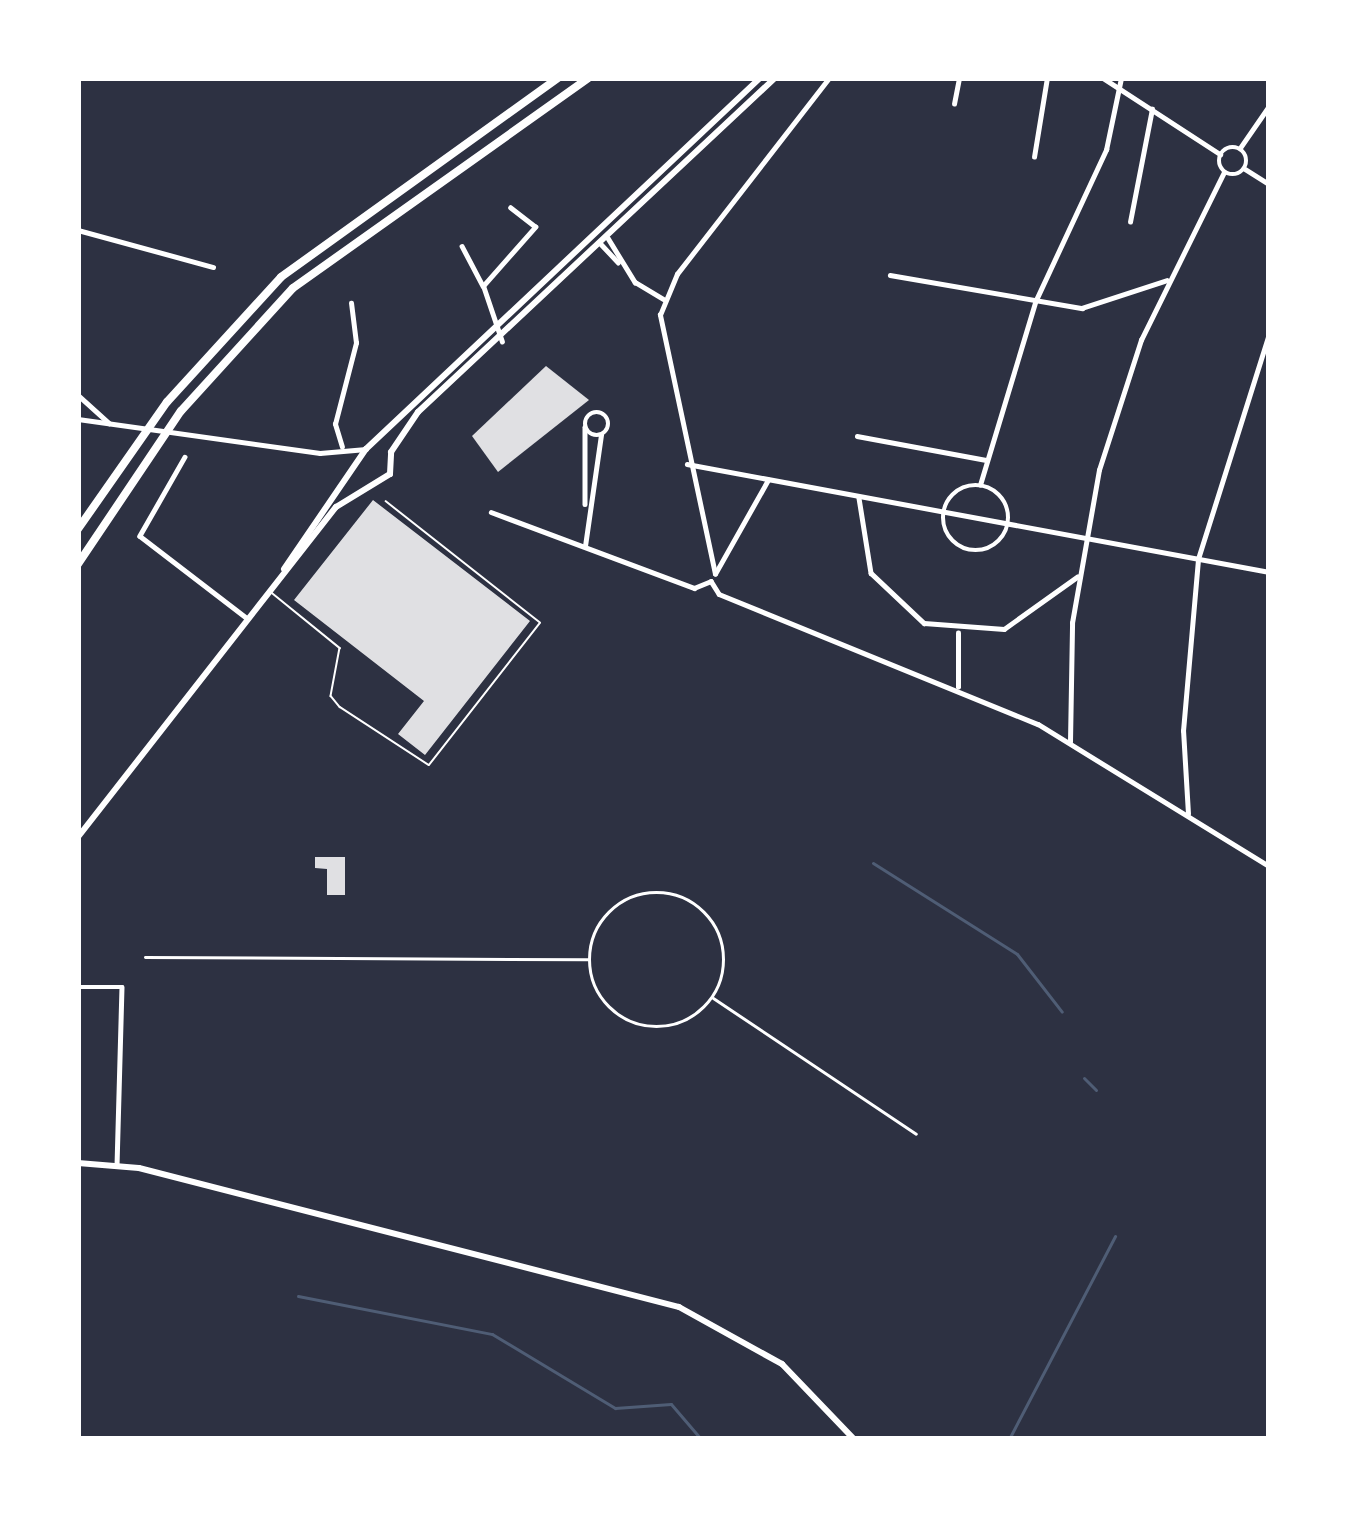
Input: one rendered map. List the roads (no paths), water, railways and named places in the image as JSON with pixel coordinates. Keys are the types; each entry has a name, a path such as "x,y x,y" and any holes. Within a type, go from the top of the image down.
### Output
{"highway":[{"path":"78,530 167,402 320,242 558,78"},
{"path":"78,563 181,411 332,254 588,78"}],"main road":[{"path":"78,837 361,469 366,449 377,445 760,78"},
{"path":"284,569 328,519 379,479 418,412 604,249 775,78"},
{"path":"377,445 392,452"},
{"path":"361,469 379,479"},
{"path":"78,1163 117,1165 679,1307 782,1364 854,1439"}],"street":[{"path":"829,78 665,299 661,357 718,594 958,690 1070,742 1269,866"},
{"path":"954,104 959,78"},
{"path":"1034,157 1047,78"},
{"path":"1070,742 1079,576 1112,424 1167,280 1224,172 1220,154 1103,78"},
{"path":"980,485 1036,300 1106,150 1121,78"},
{"path":"1220,154 1240,148 1269,106"},
{"path":"1130,222 1151,110"},
{"path":"1240,148 1245,169"},
{"path":"1224,172 1245,169 1269,184"},
{"path":"484,286 535,227 512,208"},
{"path":"78,230 213,267"},
{"path":"597,233 611,242 622,264"},
{"path":"597,233 604,249 665,299"},
{"path":"462,246 501,323 502,342"},
{"path":"890,275 1036,300 1098,305 1167,280"},
{"path":"351,303 356,343 335,424 342,447 361,458"},
{"path":"1188,814 1183,730 1198,559 1269,334"},
{"path":"78,395 111,424"},
{"path":"585,427 603,413 586,507"},
{"path":"78,419 320,454 342,447 366,449"},
{"path":"585,427 601,435"},
{"path":"585,427 585,546"},
{"path":"856,436 986,460"},
{"path":"185,458 140,536 247,618"},
{"path":"687,464 1269,572"},
{"path":"491,512 694,588 713,577 768,480"},
{"path":"980,485 1003,499 1009,525"},
{"path":"980,485 953,495 944,512 952,541 970,551 991,548 1009,525"},
{"path":"860,498 877,582 907,613 958,633 1032,618 1079,576"},
{"path":"958,633 958,690"},
{"path":"674,894 720,937 712,997 677,1023 642,1025 605,1004 588,959 613,907 674,894"},
{"path":"145,957 588,959"},
{"path":"78,987 122,987 117,1165"},
{"path":"712,997 916,1134"}],"lane":[{"path":"268,590 340,648 331,682 340,707 430,765 540,623 386,502"}],"waterway":[{"path":"873,863 1017,954 1062,1012"},
{"path":"1084,1078 1096,1090"},
{"path":"1009,1439 1115,1236"},
{"path":"298,1296 492,1334 615,1408 671,1404 701,1439"}]}
